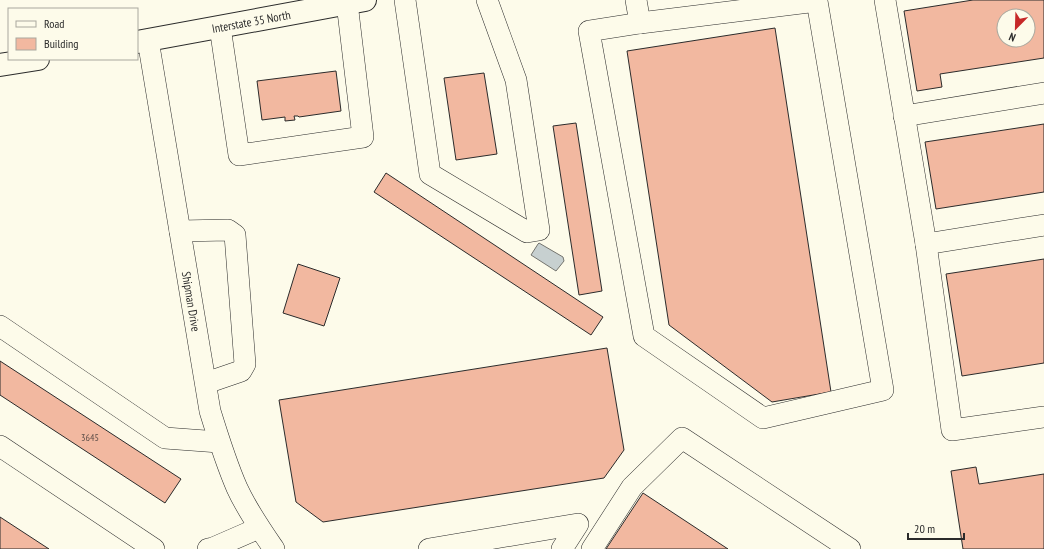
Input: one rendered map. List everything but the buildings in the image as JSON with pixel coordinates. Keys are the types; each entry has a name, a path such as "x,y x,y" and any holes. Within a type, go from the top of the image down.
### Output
{"main road":[{"name":"Interstate 35 North","path":"143,41 356,2"},
{"path":"0,65 32,60"}],"street":[{"path":"405,0 430,174 527,232 538,230 516,80 487,0"},
{"path":"636,0 640,23"},
{"path":"885,0 926,244 952,430 1044,417"},
{"path":"818,1 884,390 763,418 644,336 589,31 640,23 818,1"},
{"path":"220,27 240,155 362,137 356,2"},
{"name":"Shipman Drive","path":"143,41 180,231 210,411 219,442 237,488 259,528 274,549"},
{"path":"904,116 1044,93"},
{"path":"926,244 1044,225"},
{"path":"180,231 228,230 235,235 244,364 241,371 206,384"},
{"path":"0,326 165,438 219,442"},
{"path":"592,549 632,487 682,438 850,549"},
{"path":"0,446 154,549"},
{"path":"429,549 578,524 562,549"},
{"path":"208,549 259,528"}],"shaded area":[{"path":"539,243 563,257 564,261 556,271 531,255"}]}
